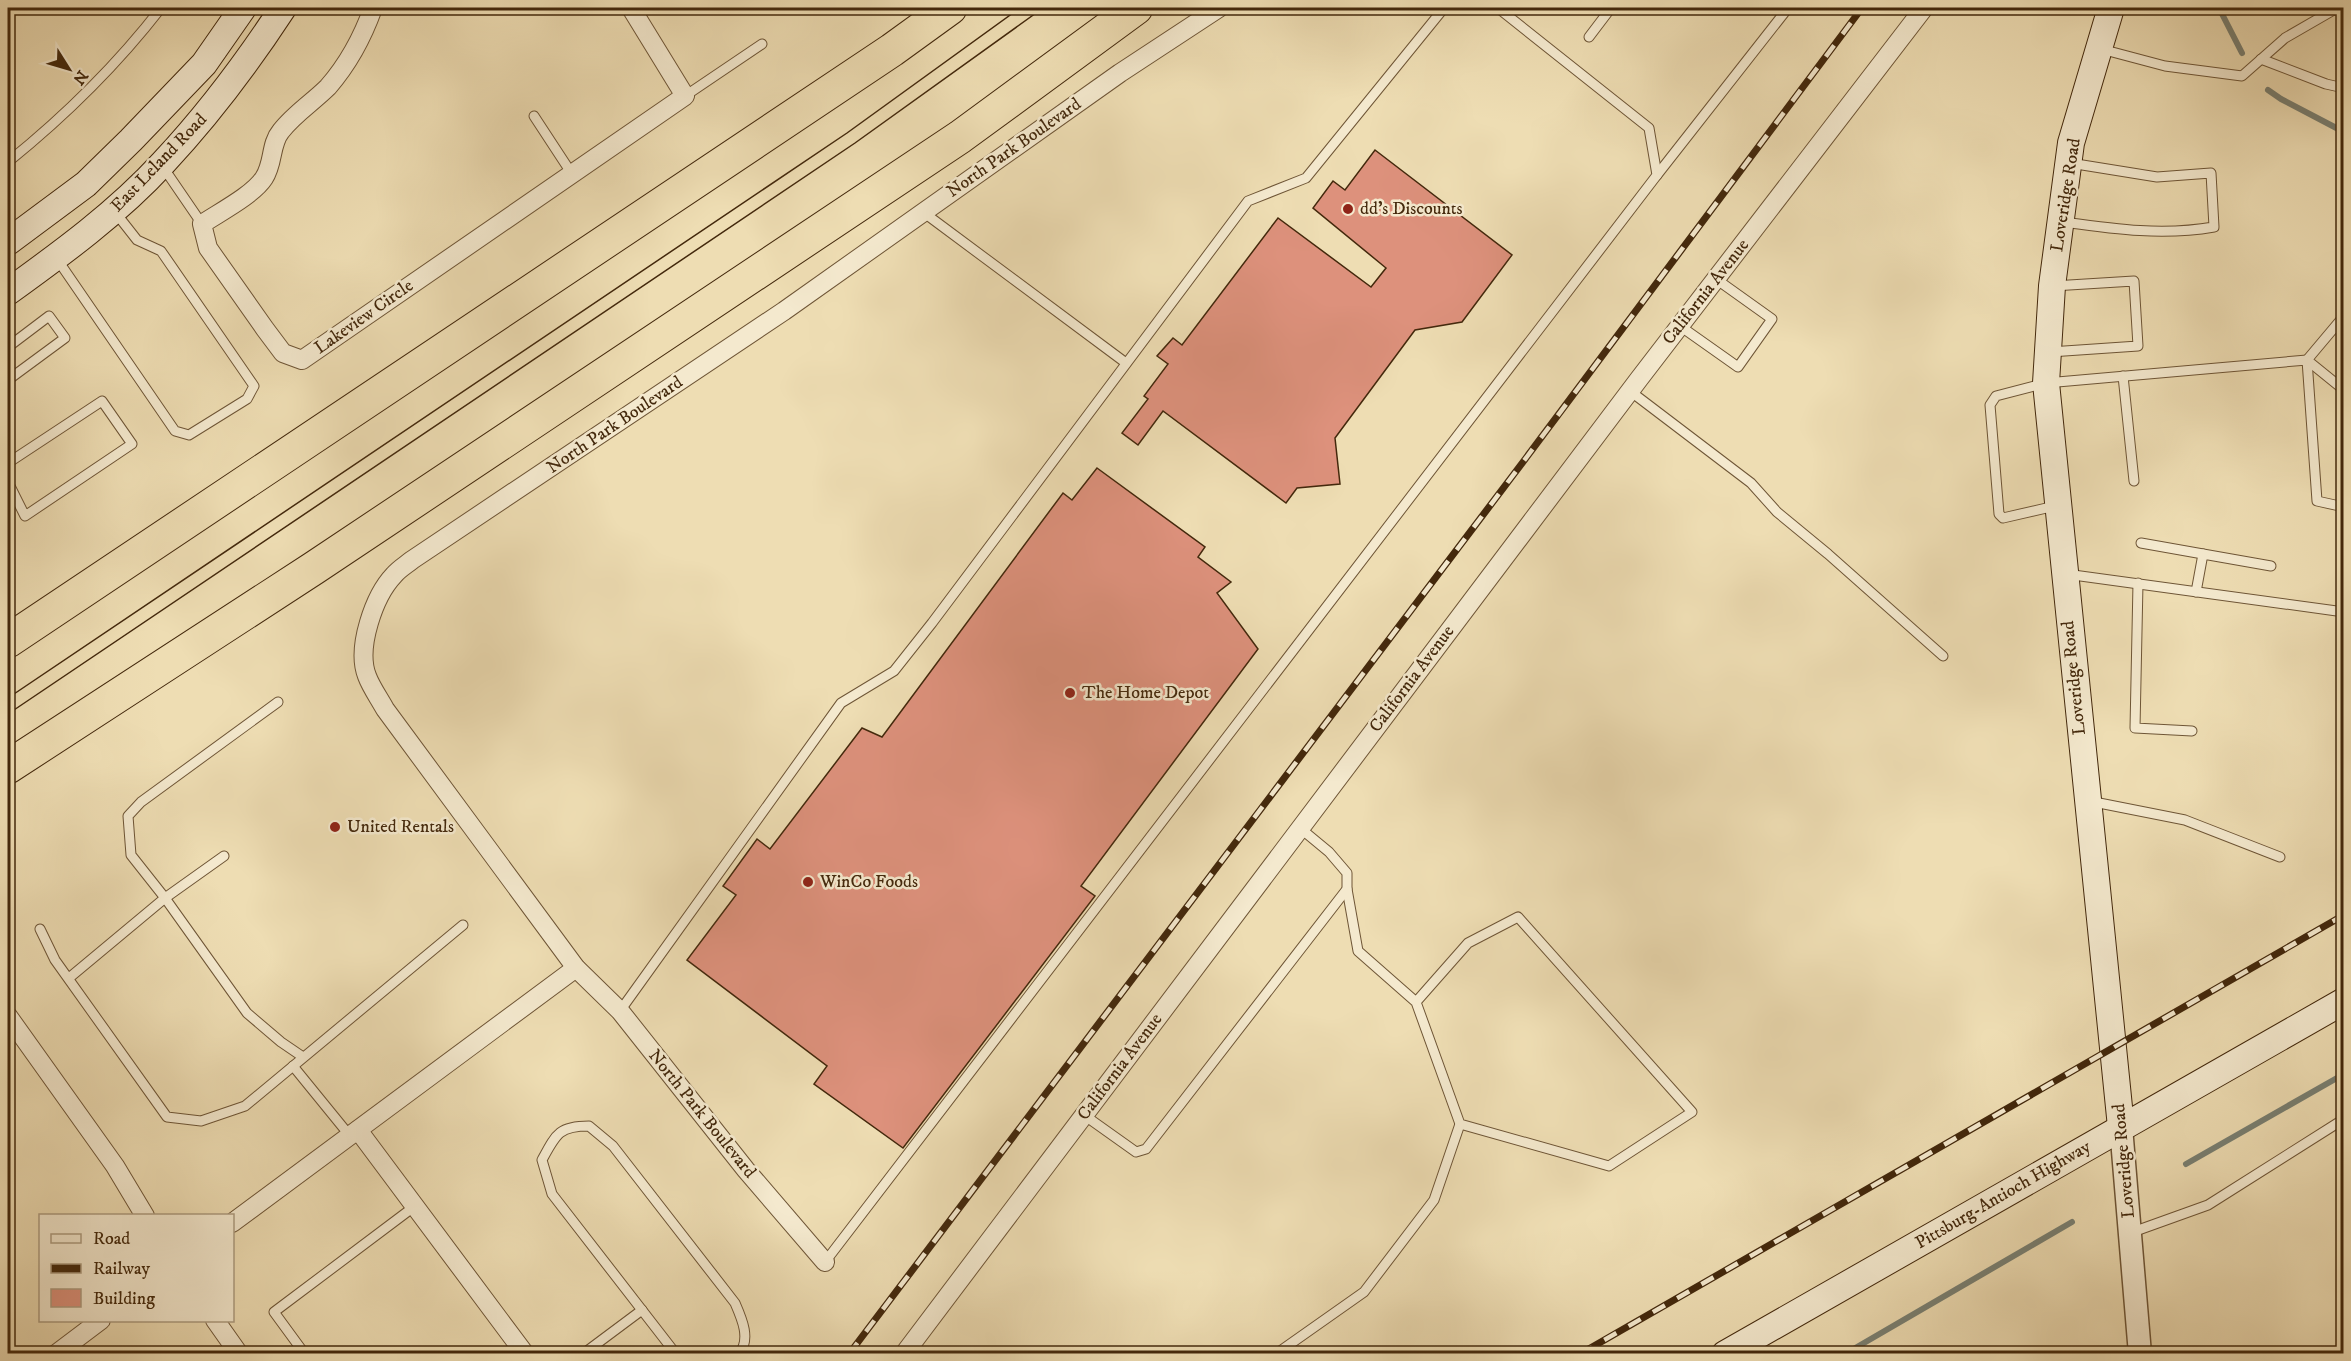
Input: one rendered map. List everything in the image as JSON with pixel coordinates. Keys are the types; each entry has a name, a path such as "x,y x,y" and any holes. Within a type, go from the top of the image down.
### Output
{"highway":[{"path":"8,641 892,50 950,8"},
{"path":"8,766 314,568 960,137 1136,8"}],"main road":[{"name":"East Leland Road","path":"8,242 86,184 131,140 204,64 243,8"},
{"name":"East Leland Road","path":"8,292 114,210 162,165 220,99 283,8"},
{"name":"Loveridge Road","path":"2111,8 2072,143 2052,286 2046,383 2121,1127"},
{"name":"Pittsburg-Antioch Highway","path":"1725,1353 2343,1000"}],"street":[{"path":"202,224 253,190 264,178 272,161 274,145 280,131 328,86 354,51 373,8"},
{"path":"631,8 685,96"},
{"name":"North Park Boulevard","path":"825,1262 746,1170 620,1011 576,968 380,700 366,674 364,651 367,627 375,606 393,576 412,560 784,311 1120,73 1220,8"},
{"name":"California Avenue","path":"904,1353 1630,391 1924,8"},
{"name":"Lakeview Circle","path":"202,224 208,248 265,329 283,353 302,360 685,96"},
{"path":"234,1222 576,968"},
{"path":"8,1016 115,1166 144,1214"},
{"name":"Loveridge Road","path":"2121,1127 2140,1353"},
{"path":"354,1133 415,1206 525,1353"},
{"path":"56,1353 98,1322"},
{"path":"216,1322 239,1353"}],"lane":[{"path":"8,162 72,108 111,68 161,8"},
{"path":"620,1011 841,703 894,671 1248,201 1306,178 1444,8"},
{"path":"1498,8 1648,128 1657,175"},
{"path":"1589,37 1611,8"},
{"path":"825,1262 1657,175 1788,8"},
{"path":"2099,49 2165,66 2242,76 2284,39 2337,8"},
{"name":"Lakeview Circle","path":"685,96 762,44"},
{"path":"2261,59 2343,88"},
{"path":"534,116 572,174"},
{"path":"2061,222 2157,233 2184,232 2214,227 2211,173 2157,177 2069,163"},
{"path":"162,165 202,224"},
{"path":"56,257 175,431 189,435 247,399 254,386 161,251 137,240 114,210"},
{"path":"923,212 1126,363"},
{"path":"1680,326 1738,368 1773,319 1716,279"},
{"path":"2048,352 2138,346 2134,281 2052,286"},
{"path":"8,347 49,316 65,338 8,380"},
{"path":"2343,316 2307,360 2318,501 2343,507"},
{"path":"2057,505 2003,518 1999,514 1990,405 1991,400 1996,396 2046,383 2307,360 2343,390"},
{"path":"2123,376 2133,481"},
{"path":"1630,391 1751,483 1777,512 1943,656"},
{"path":"8,463 102,401 132,444 25,516 8,482"},
{"path":"2141,543 2271,566"},
{"path":"2196,592 2203,554"},
{"path":"2064,573 2343,612"},
{"path":"2138,583 2135,728 2192,731"},
{"path":"278,702 141,802 128,816 131,855 165,898 247,1013 303,1057"},
{"path":"2087,800 2185,820 2280,857"},
{"path":"1276,1353 1364,1292 1434,1200 1460,1124 1416,1002 1358,951 1347,889 1347,873 1329,852 1300,828"},
{"path":"69,978 165,898 224,856"},
{"path":"1084,1115 1136,1152 1146,1149 1347,889"},
{"path":"1416,1002 1468,943 1518,917 1692,1112 1609,1166 1460,1124"},
{"path":"40,929 55,960 167,1117 201,1121 245,1106 463,925"},
{"path":"292,1066 354,1133"},
{"path":"2130,1233 2208,1205 2343,1119"},
{"path":"676,1353 552,1194 542,1160 554,1138 570,1126 589,1126 613,1146 735,1304 744,1323 744,1347 739,1353"},
{"path":"304,1353 274,1312 415,1206"},
{"path":"583,1353 642,1310"}],"building":[{"path":"1375,150 1512,255 1462,322 1415,330 1335,438 1340,484 1297,488 1286,503 1163,411 1138,445 1122,433 1148,399 1144,396 1168,364 1157,356 1173,338 1182,345 1278,218 1371,287 1386,268 1313,208 1333,181 1345,190"},
{"path":"1097,468 1205,547 1198,557 1231,582 1217,593 1258,649 1081,886 1095,896 903,1148 814,1084 827,1066 687,960 736,895 723,886 757,839 770,849 862,728 882,737 1063,493 1072,500"}],"waterway":[{"path":"2219,8 2242,53"},
{"path":"2268,90 2344,132"},
{"path":"2186,1164 2344,1074"},
{"path":"1845,1354 2072,1222"}],"tram line":[{"path":"8,698 847,133 1020,8"},
{"path":"8,714 855,143 1043,8"}],"railway":[{"path":"849,1354 1523,462 1862,8"},
{"path":"1580,1354 2344,915"}],"place":[{"name":"dd's Discounts","path":"1348,209"},
{"name":"The Home Depot","path":"1070,693"},
{"name":"United Rentals","path":"335,827"},
{"name":"WinCo Foods","path":"808,882"}]}
